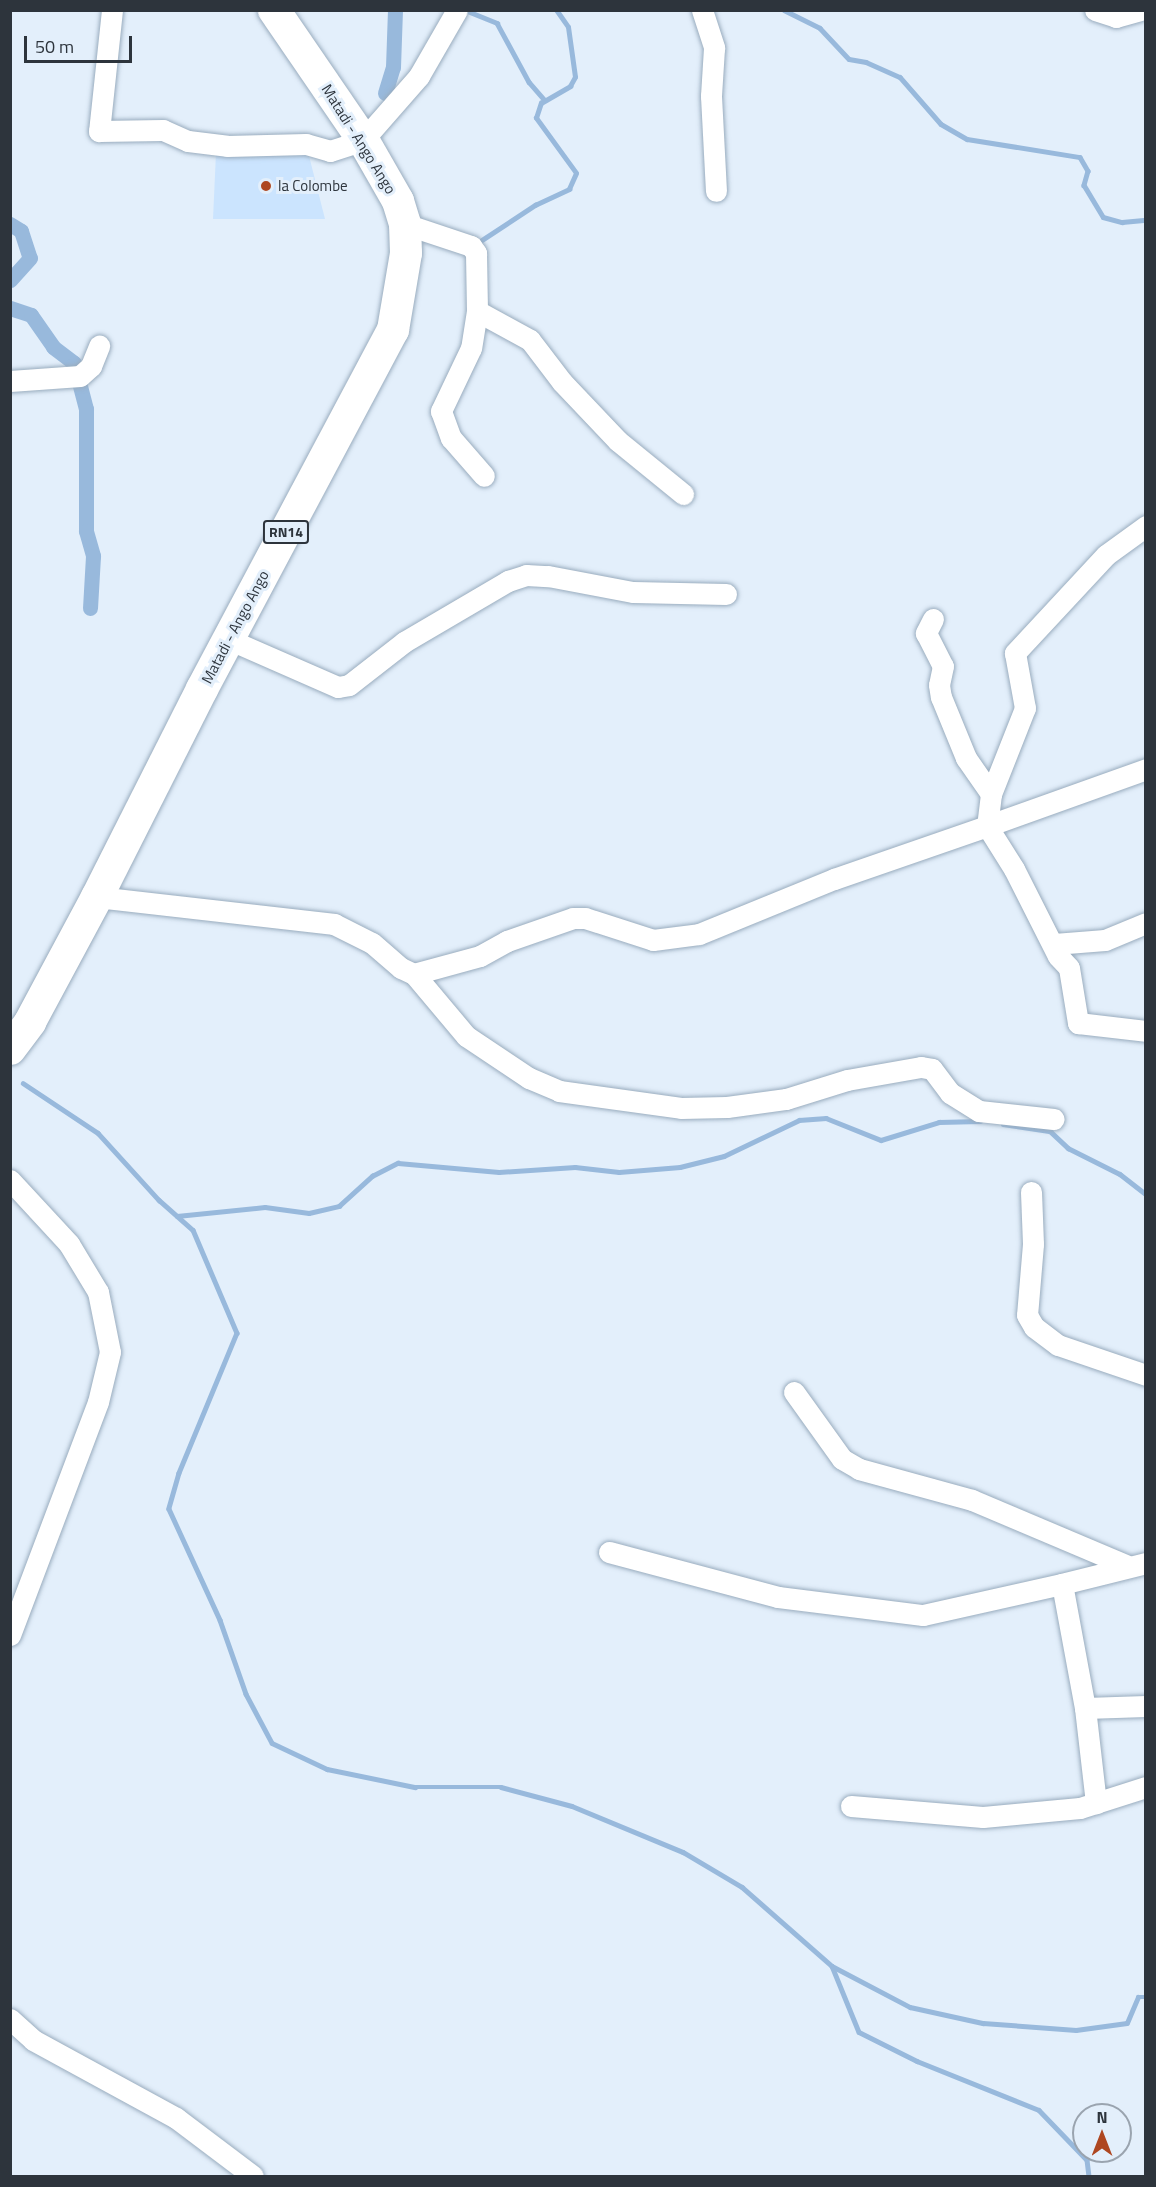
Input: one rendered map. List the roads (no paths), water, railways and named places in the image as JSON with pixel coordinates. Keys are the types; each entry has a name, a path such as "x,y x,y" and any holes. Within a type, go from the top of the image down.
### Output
{"highway":[{"name":"Matadi - Ango Ango","path":"10,1049 20,1020 97,897 228,639 393,330 403,279 405,224 398,201 363,141 273,10"}],"street":[{"path":"112,10 99,131 163,130 188,141 207,144 306,144 330,152 363,141 419,76 457,10"},
{"path":"702,10 714,48 711,107 716,191"},
{"path":"1095,10 1116,17 1140,10"},
{"path":"405,224 471,246 477,265 477,311 468,357 441,411 450,438 484,476"},
{"path":"477,311 530,340 562,382 618,441 682,495"},
{"path":"10,381 80,376 91,366 99,346"},
{"path":"1146,526 1107,555 1015,652 1024,713 991,794 987,826 1068,968 1078,1023 1099,1028 1146,1031"},
{"path":"228,639 338,687 349,685 404,642 508,580 526,575 548,576 633,592 726,594"},
{"path":"933,619 926,633 943,666 939,685 941,697 966,758 991,794"},
{"path":"414,974 480,956 517,937 573,918 585,918 653,940 699,934 834,879 1146,769"},
{"path":"97,897 334,924 372,943 401,968 414,974 466,1036 529,1078 559,1091 681,1108 727,1107 786,1099 846,1080 921,1067 932,1069 950,1093 979,1111 1054,1119"},
{"path":"1054,944 1105,940 1146,923"},
{"path":"10,1180 69,1244 98,1292 110,1352 98,1402 10,1635"},
{"path":"1031,1192 1033,1244 1026,1315 1034,1327 1059,1345 1146,1375"},
{"path":"794,1392 842,1459 859,1469 972,1500 1136,1564"},
{"path":"609,1552 778,1597 923,1615 1062,1584 1136,1564"},
{"path":"1062,1584 1085,1708 1096,1803"},
{"path":"1085,1708 1146,1706"},
{"path":"851,1806 983,1817 1080,1808 1146,1787"},
{"path":"10,2019 33,2040 176,2118 253,2176"}],"waterway":[{"path":"385,93 393,67 395,10"},
{"path":"465,10 497,23 529,82 544,99"},
{"path":"482,240 535,205 569,189 576,173 536,118 541,103 570,86 575,77 568,27 556,10"},
{"path":"784,10 820,28 849,59 866,62 900,77 941,124 967,139 1080,157 1088,171 1084,185 1103,217 1122,222 1146,220"},
{"path":"10,224 21,231 30,258 10,280"},
{"path":"10,308 31,315 53,347 74,363 86,409 86,531 93,556 90,608"},
{"path":"23,1083 98,1133 159,1200 193,1230 237,1333 179,1473 169,1509 220,1620 246,1694 272,1743 327,1769 415,1787 501,1787 572,1806 683,1852 742,1887 832,1966 910,2007 983,2023 1076,2030 1127,2023 1138,1997 1146,1997"},
{"path":"177,1216 265,1207 309,1213 339,1206 372,1176 398,1163 499,1172 575,1167 619,1172 680,1167 724,1156 799,1120 826,1118 881,1140 939,1122 980,1121"},
{"path":"1003,1124 1050,1131 1068,1148 1120,1174 1146,1194"},
{"path":"832,1966 859,2032 917,2061 1039,2110 1087,2160 1089,2176"}],"place":[{"name":"la Colombe","path":"266,186"}]}
